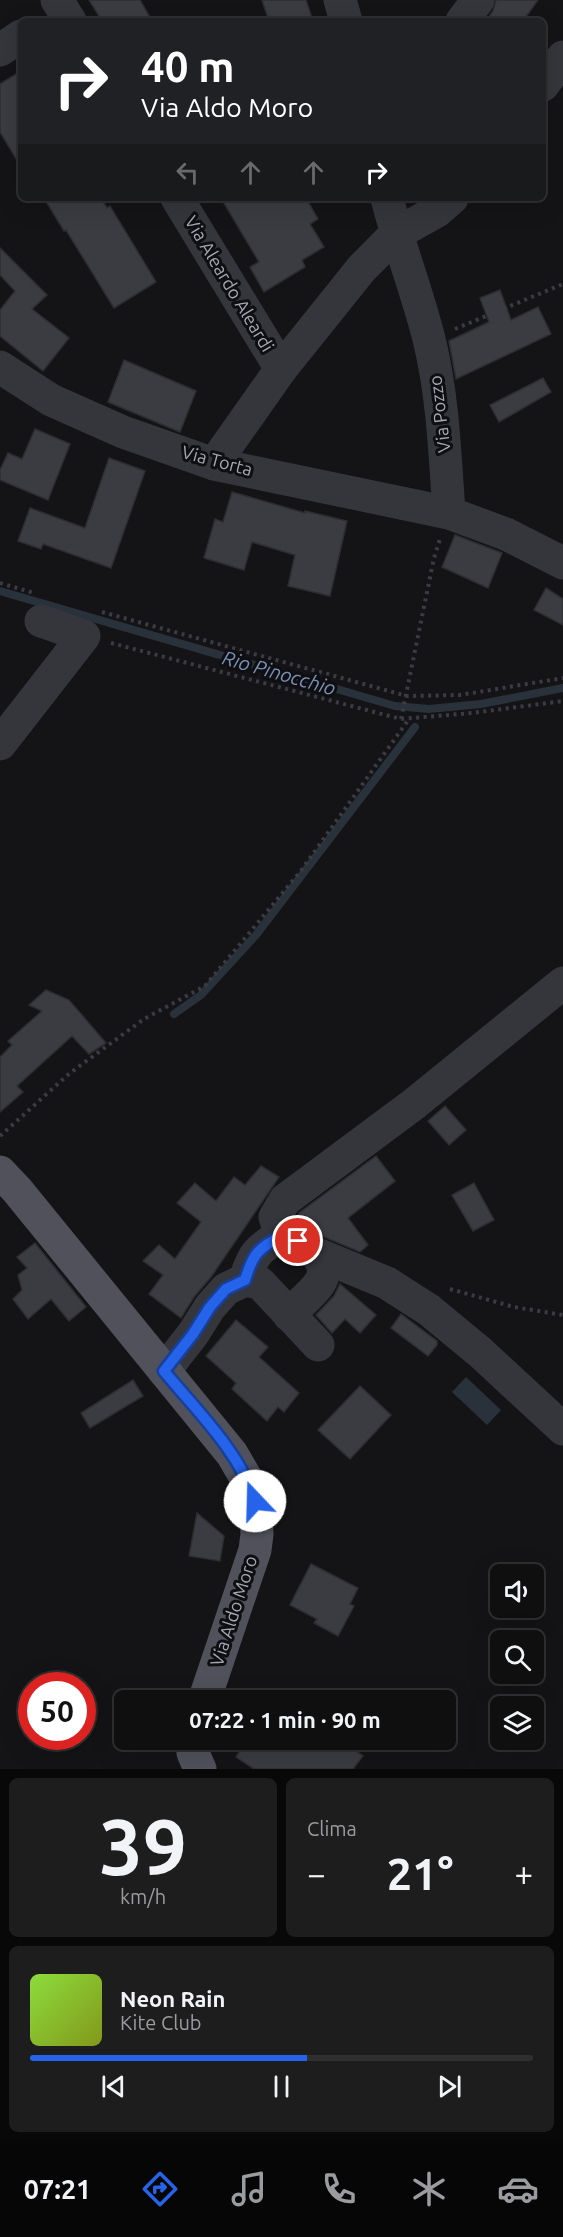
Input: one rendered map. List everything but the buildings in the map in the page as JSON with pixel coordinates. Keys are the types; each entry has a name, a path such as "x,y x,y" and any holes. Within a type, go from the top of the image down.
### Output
{"main road":[{"name":"Via Aldo Moro","path":"0,1172 232,1454 250,1485 256,1509 255,1550 208,1690"},
{"path":"193,1750 200,1769"}],"street":[{"path":"340,0 345,18"},
{"path":"464,18 478,0"},
{"path":"0,50 18,38"},
{"path":"546,81 563,57"},
{"name":"Via Aleardo Aleardi","path":"179,201 280,369"},
{"name":"Via Pozzo","path":"388,201 429,339 441,406 449,513"},
{"name":"Via Aleardo Aleardi","path":"214,464 280,369 362,268 396,234 437,211 449,201"},
{"name":"Via Torta","path":"0,367 51,400 123,432 214,464 449,513"},
{"path":"449,513 506,534 563,563"},
{"path":"0,744 91,623 42,608"},
{"path":"282,1236 275,1217 285,1200 414,1104 563,983"},
{"path":"245,1280 251,1262 264,1245 282,1236 298,1241 317,1254 387,1283 429,1310 481,1353 563,1429"},
{"path":"289,1315 320,1282 323,1266 317,1254"},
{"path":"164,1371 193,1334 210,1307 226,1289 245,1280 260,1283 318,1345"}],"path":[{"path":"429,339 563,284"},
{"path":"402,717 434,558 449,513"},
{"path":"0,583 42,608"},
{"path":"91,623 407,698 460,695 563,678"},
{"path":"91,623 409,719 563,701"},
{"path":"0,1136 70,1073 144,1019 205,986 300,872 409,719"},
{"path":"438,1287 514,1307 563,1315"}],"shaded area":[{"path":"466,1377 501,1410 487,1425 452,1392"}],"waterway":[{"name":"Rio Pinocchio","path":"0,591 395,706 429,709 481,704 563,688"},
{"path":"174,1014 201,995 256,935 415,727"}],"route":[{"path":"255,1501 250,1485 232,1454 164,1371 193,1334 210,1307 226,1289 245,1280 251,1262 264,1245 282,1236 298,1241"}]}
